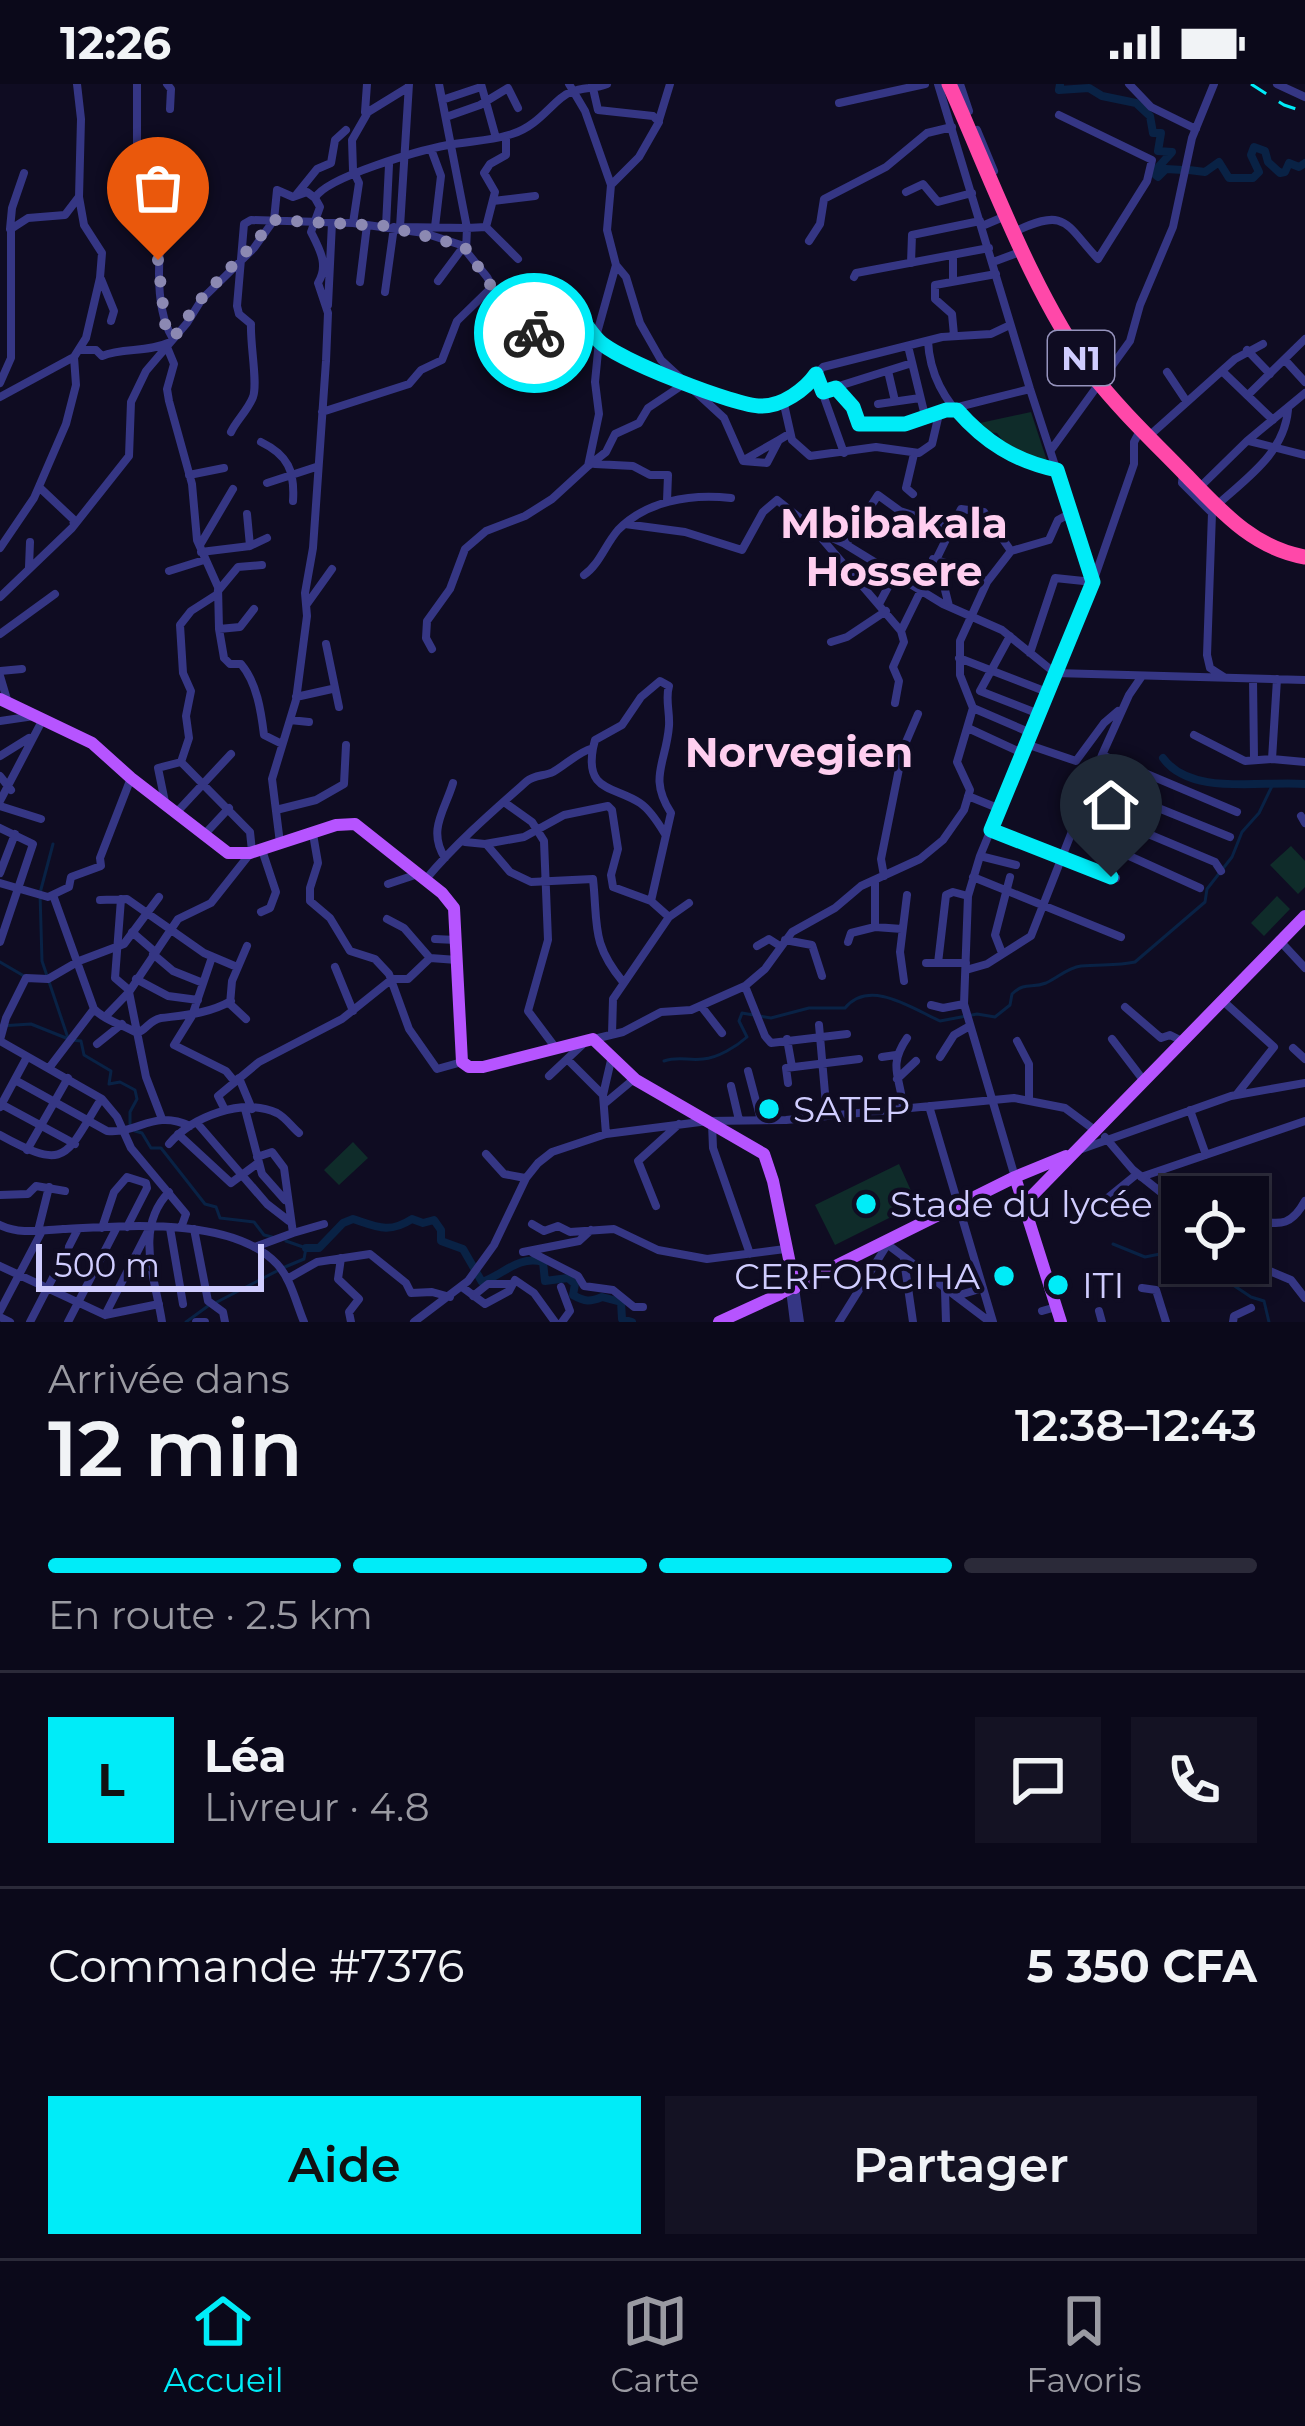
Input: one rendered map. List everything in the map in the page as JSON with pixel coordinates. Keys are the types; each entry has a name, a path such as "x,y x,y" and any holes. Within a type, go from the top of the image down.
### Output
{"highway":[{"name":"N1","path":"950,84 955,119 992,179 1064,331 1099,382 1216,506 1256,540 1305,553"}],"main road":[{"path":"4,701 92,743 228,853 255,852 336,825 355,824 454,908 462,1063 483,1067 590,1039 634,1079 764,1154 791,1285"},
{"path":"1024,1204 1305,916"},
{"path":"719,1322 1078,1150"},
{"path":"1015,1177 1049,1309 1061,1322"}],"street":[{"path":"0,548 21,523 39,488 73,399 77,354 100,278 102,253 84,225 79,197 74,154 81,105 77,84"},
{"path":"137,84 137,211 148,215 161,238 158,274 174,364 167,389 202,552 218,593 224,658 230,664 241,664 248,674 264,735 282,744"},
{"path":"167,84 170,109"},
{"path":"367,84 367,115"},
{"path":"438,281 464,246 467,228 439,84"},
{"path":"315,197 321,188 377,165 527,129 570,88 608,84"},
{"path":"611,185 639,158 659,122 670,84"},
{"path":"838,103 925,84"},
{"path":"938,84 955,119 1010,325 1093,582"},
{"path":"960,84 985,143 992,179"},
{"path":"1129,84 1151,107 1196,129"},
{"path":"1051,452 1130,341 1177,213 1196,129 1214,84"},
{"path":"1277,84 1305,97"},
{"path":"442,100 481,85 501,137 506,155 484,173 494,187 486,227"},
{"path":"353,223 357,175 352,140 367,115 408,86"},
{"path":"408,86 400,226 486,227 518,259"},
{"path":"592,87 601,111 653,116 659,122"},
{"path":"446,117 509,88 518,108"},
{"path":"570,88 585,111 611,185 607,230 640,323 661,360 728,424 743,461"},
{"path":"585,111 596,105"},
{"path":"911,262 912,235 1044,218 1062,222 1097,259 1148,181 1152,160 1059,115"},
{"path":"809,241 820,224 824,199 886,167 927,133 955,119"},
{"path":"295,196 317,169 331,163 334,140 346,130"},
{"path":"430,149 441,176 432,227"},
{"path":"385,292 389,165"},
{"path":"0,383 11,361 12,208 24,173"},
{"path":"906,192 923,184 938,202 972,193"},
{"path":"0,596 74,525 129,456 131,402 146,371 193,309 274,220 277,190 295,196 307,192 320,207 311,232 322,251 323,275 318,283 328,309"},
{"path":"494,201 535,196"},
{"path":"11,230 28,218 65,215 79,197"},
{"path":"231,432 256,384 250,358 251,324 236,306 244,224 274,220 390,226 464,246"},
{"path":"280,845 272,779 296,697 307,604 332,223"},
{"path":"360,282 367,225"},
{"path":"432,227 464,246 524,344 557,301 568,304 598,338 695,389"},
{"path":"854,277 988,248"},
{"path":"993,262 1024,250"},
{"path":"953,255 953,281"},
{"path":"592,465 598,338 616,265"},
{"path":"953,335 952,314 936,302 937,284 996,274"},
{"path":"100,278 113,310 111,321"},
{"path":"322,412 409,384 422,370 442,360 457,321 491,287"},
{"path":"432,649 426,638 428,621 450,590 465,549 486,531 552,499 592,465 615,434 639,423 648,408 680,386 758,406 783,400 807,386 823,367 953,335 988,335 1010,325"},
{"path":"1248,395 1305,339"},
{"path":"928,341 934,375 986,441 1028,463 1057,470"},
{"path":"0,397 77,354 146,351 170,342"},
{"path":"1015,1177 966,1017 968,896 1093,582 1134,464 1134,442 1247,350 1263,344"},
{"path":"908,346 926,420"},
{"path":"1247,350 1270,374"},
{"path":"1285,360 1305,382"},
{"path":"823,392 912,364"},
{"path":"888,370 895,401"},
{"path":"1222,371 1274,420"},
{"path":"1167,372 1187,403"},
{"path":"816,374 844,453"},
{"path":"836,388 853,407 859,424 926,420 1030,389"},
{"path":"1199,488 1305,393"},
{"path":"878,404 920,398"},
{"path":"783,400 789,434 807,455 876,448 914,454 932,444 939,414"},
{"path":"1216,506 1273,452 1286,431 1288,408"},
{"path":"743,461 789,434"},
{"path":"743,461 767,463 779,440"},
{"path":"1247,441 1273,452 1298,454"},
{"path":"261,442 279,451 294,476 292,501"},
{"path":"913,494 906,484 914,454"},
{"path":"592,465 633,466 650,475 668,476 667,501"},
{"path":"267,483 316,467"},
{"path":"189,475 224,468"},
{"path":"1184,472 1182,483 1212,513 1207,656 1210,668 1226,679"},
{"path":"39,488 74,519 74,525"},
{"path":"202,552 233,489"},
{"path":"584,575 629,517 667,501 706,495 731,498"},
{"path":"845,544 878,495 900,512 952,528"},
{"path":"625,524 685,532 742,550 764,512 777,500 818,531 969,618 1010,636 1055,673 1305,680"},
{"path":"901,631 961,509 980,511 1012,548"},
{"path":"247,514 250,546"},
{"path":"549,1076 590,1039 661,1012 700,1006 745,986 774,959 783,943 880,878 932,851 949,833 969,785 957,758 973,708 960,675 960,640 987,582 1012,548 1048,540 1058,520 1069,514"},
{"path":"818,531 901,631 904,642 893,667 899,682 895,703"},
{"path":"170,571 202,552 250,546 267,538"},
{"path":"29,568 30,542"},
{"path":"1288,547 1305,553"},
{"path":"933,560 963,568 987,582"},
{"path":"182,762 189,738 186,716 191,692 183,673 181,626 190,611 218,593 238,567 262,565"},
{"path":"307,604 332,569"},
{"path":"831,642 848,637 882,608 896,574"},
{"path":"927,575 944,586 951,608"},
{"path":"1030,653 1055,578 1093,582"},
{"path":"3,631 55,594"},
{"path":"219,629 240,627 254,609"},
{"path":"1010,636 981,692 1039,714"},
{"path":"326,644 338,707"},
{"path":"959,658 1047,692"},
{"path":"4,701 0,674 22,669"},
{"path":"926,963 966,966 992,960 1000,948 1031,937 1102,755 1143,674"},
{"path":"1253,679 1254,759"},
{"path":"1273,759 1277,679"},
{"path":"651,901 671,813 660,799 657,778 668,734 669,686 656,681 622,725 595,740 591,758 598,781 607,791 645,805 665,834"},
{"path":"296,697 332,689"},
{"path":"970,729 1076,761 1104,723 1123,707"},
{"path":"973,708 1031,734"},
{"path":"875,927 881,859 903,749 918,714"},
{"path":"0,721 40,717 0,804 41,819"},
{"path":"290,720 309,722"},
{"path":"1195,735 1245,761 1305,762"},
{"path":"0,756 31,737"},
{"path":"276,810 316,800 335,783 347,781 346,745"},
{"path":"474,843 484,816 521,791 525,782 593,748"},
{"path":"182,762 158,768 171,809 231,754"},
{"path":"1102,755 1237,812"},
{"path":"182,762 250,832 276,892 270,908 261,912"},
{"path":"0,883 41,897 53,895 68,887 69,878 101,865 130,778"},
{"path":"1094,782 1230,837"},
{"path":"445,858 438,847 437,822 453,783"},
{"path":"968,796 1000,809"},
{"path":"504,802 539,830 548,881 548,940 528,1011 555,1047"},
{"path":"388,884 422,877 474,843 539,830 570,812 611,807 618,849 613,886 651,901 669,917"},
{"path":"203,836 230,808"},
{"path":"1084,808 1215,862 1221,871"},
{"path":"0,828 33,843 1,938"},
{"path":"991,830 1115,878"},
{"path":"1074,831 1200,887"},
{"path":"1,868 14,834"},
{"path":"313,834 318,862 308,894 313,906 330,918 350,951 375,959 392,979 409,1029 437,1069 462,1063"},
{"path":"474,843 513,875 531,882 593,879 594,931 623,982"},
{"path":"105,1017 178,920 211,903 255,852"},
{"path":"313,876 326,884"},
{"path":"1000,948 997,920 1010,877"},
{"path":"974,878 1121,937"},
{"path":"53,895 94,1009 105,1017 144,1033 151,1022 192,1016 230,1001"},
{"path":"938,963 946,895 968,896"},
{"path":"904,981 902,929 907,896"},
{"path":"159,898 118,945 47,979 27,978 3,1021 0,1041 102,1099 128,1129 131,1148 186,1214 181,1228"},
{"path":"121,899 116,978 129,991 149,1090 162,1119"},
{"path":"100,900 121,899 148,911 212,957 237,967"},
{"path":"611,1034 610,1005 623,982 669,917 689,902"},
{"path":"387,919 404,928 430,958 457,960"},
{"path":"848,942 851,933 875,927 902,929"},
{"path":"132,932 173,971 203,983"},
{"path":"435,939 457,940"},
{"path":"757,946 769,939 812,945 822,976"},
{"path":"1282,940 1305,968"},
{"path":"230,1001 247,946"},
{"path":"212,957 192,1016 174,1045 237,1080 266,1181 286,1201"},
{"path":"225,1110 218,1096 237,1080 275,1052 353,1011 392,979 408,979 430,958"},
{"path":"335,967 353,1011"},
{"path":"136,979 168,996 198,1000"},
{"path":"745,986 772,1043 847,1034"},
{"path":"230,1001 246,1019"},
{"path":"1223,1001 1274,1048 1236,1095"},
{"path":"932,1005 966,1017"},
{"path":"700,1006 722,1033"},
{"path":"1125,1007 1161,1038 1169,1035 1183,1042"},
{"path":"49,1068 94,1009"},
{"path":"940,1057 966,1017"},
{"path":"97,1044 121,1023"},
{"path":"819,1025 827,1116"},
{"path":"903,1108 896,1055 907,1038"},
{"path":"1112,1039 1144,1081"},
{"path":"787,1040 792,1067"},
{"path":"1018,1041 1029,1064 1028,1099"},
{"path":"1293,1048 1305,1059"},
{"path":"882,1057 896,1055"},
{"path":"606,1134 603,1095 612,1056"},
{"path":"27,1057 1,1106 75,1144"},
{"path":"788,1083 784,1070 792,1067 860,1059"},
{"path":"568,1060 603,1095"},
{"path":"898,1078 916,1061"},
{"path":"748,1071 761,1120"},
{"path":"27,1150 68,1078"},
{"path":"602,1110 606,1100 634,1079"},
{"path":"15,1080 107,1131 162,1119 193,1125 289,1221"},
{"path":"1098,1133 1236,1095 1304,1085"},
{"path":"730,1086 740,1120"},
{"path":"0,1135 48,1156 69,1150 102,1099"},
{"path":"414,1322 462,1287 494,1245 526,1178 551,1152 606,1134 680,1124 1028,1099 1065,1108 1161,1192"},
{"path":"928,1106 992,1322"},
{"path":"169,1144 178,1134 225,1110 279,1114 299,1133"},
{"path":"1190,1110 1206,1155"},
{"path":"1106,1200 1139,1175 1304,1120"},
{"path":"710,1122 713,1148 751,1254"},
{"path":"656,1206 638,1161 680,1124"},
{"path":"178,1134 231,1184 272,1152 283,1164 289,1221 286,1236"},
{"path":"486,1154 504,1174 526,1178"},
{"path":"68,1322 146,1184 125,1178 110,1200 102,1228"},
{"path":"0,1195 28,1194 36,1186 65,1190"},
{"path":"10,1322 0,1314 40,1231 49,1187"},
{"path":"105,1315 157,1204 169,1192"},
{"path":"142,1198 157,1204"},
{"path":"1269,1221 1289,1222 1305,1201"},
{"path":"254,1247 324,1224"},
{"path":"532,1224 544,1231 558,1226 570,1232 621,1230 658,1250 697,1258 785,1249"},
{"path":"0,1244 4,1227 40,1231 194,1229 254,1247 273,1260 287,1279 304,1322"},
{"path":"170,1228 183,1304"},
{"path":"31,1322 79,1229"},
{"path":"194,1229 208,1301 223,1312 225,1322"},
{"path":"148,1230 162,1322"},
{"path":"591,1230 579,1241 528,1252 578,1276 584,1286 613,1290 643,1307"},
{"path":"839,1322 885,1243 992,1322"},
{"path":"287,1279 317,1262 370,1254 406,1283 411,1293 450,1297"},
{"path":"340,1258 338,1279 359,1299 350,1312 351,1322"},
{"path":"904,1260 913,1322"},
{"path":"0,1267 105,1315 159,1304"},
{"path":"1269,1272 1294,1283 1305,1298"},
{"path":"1294,1283 1305,1274"},
{"path":"462,1287 485,1304 509,1291 515,1280 534,1293 558,1322 570,1311 561,1287"},
{"path":"472,1295 488,1284 511,1284"},
{"path":"791,1285 797,1322"},
{"path":"954,1297 983,1288"},
{"path":"1142,1288 1156,1290 1166,1322"},
{"path":"945,1289 946,1322"},
{"path":"1233,1322 1234,1316 1251,1308"}],"green space":[{"path":"1031,412 1048,464 1019,455 997,433 979,431 980,423"},
{"path":"1291,846 1305,861 1305,887 1298,894 1270,865"},
{"path":"1277,896 1290,909 1264,936 1251,923"},
{"path":"353,1142 368,1158 339,1185 324,1170"},
{"name":"Stade du lycée","path":"899,1164 917,1204 835,1245 815,1205"}],"waterway":[{"path":"1060,84 1059,90 1089,88 1102,96 1136,103 1150,116 1153,133 1161,133 1158,151 1172,152 1153,173 1158,177 1166,169 1183,170"},
{"path":"1189,170 1205,172 1219,162 1229,178 1253,178 1259,172 1251,155 1254,147 1265,151 1268,162 1280,173 1289,163 1299,167 1305,163"},
{"path":"1163,758 1175,770 1209,782 1305,784"},
{"path":"664,1061 709,1058 733,1048 747,1037 739,1021 742,1013 771,1018 809,1008 845,1008 855,999 879,996 940,1021 977,1014 995,1017 1021,988 1046,983 1076,967 1135,962 1205,902 1207,889 1232,857 1273,784"},
{"path":"53,844 40,893 42,961 68,1038"},
{"path":"0,962 24,976"},
{"path":"0,1026 31,1024 81,1041 84,1055 111,1071 109,1084 120,1082 135,1090 130,1124"},
{"path":"135,1131 142,1133 151,1148 161,1148 205,1204 216,1207 220,1218 254,1222 272,1237"},
{"path":"306,1248 319,1248 353,1219 383,1228 412,1219 434,1220 441,1241 463,1249 482,1282 518,1263 543,1262 545,1281 568,1278 575,1284 573,1295 577,1297 621,1302 622,1319 632,1322"},
{"path":"285,1267 304,1259 306,1248 286,1241"},
{"path":"1113,1244 1145,1257 1161,1254"},
{"path":"217,1302 277,1271"},
{"path":"1232,1284 1264,1301 1269,1322"},
{"path":"186,1322 208,1306"}],"railway":[{"path":"1251,84 1305,112"}],"way so far":[{"path":"158,260 165,324 173,338 193,309 254,248 274,220 394,227 464,246 508,312 519,340 527,344 534,333"}],"place":[{"name":"SATEP","path":"769,1109"},
{"name":"Stade du lycée","path":"866,1204"},
{"name":"CERFORCIHA","path":"1004,1276"},
{"name":"ITI","path":"1058,1285"}],"district":[{"name":"Mbibakala Hossere","path":"894,547"},
{"name":"Norvegien","path":"799,752"}],"route":[{"path":"534,333 549,306 562,301 599,341 724,399 769,406 807,386 816,374 823,392 836,388 853,407 859,424 905,424 957,410 986,441 1028,463 1057,470 1093,582 991,830 1111,877"}]}
